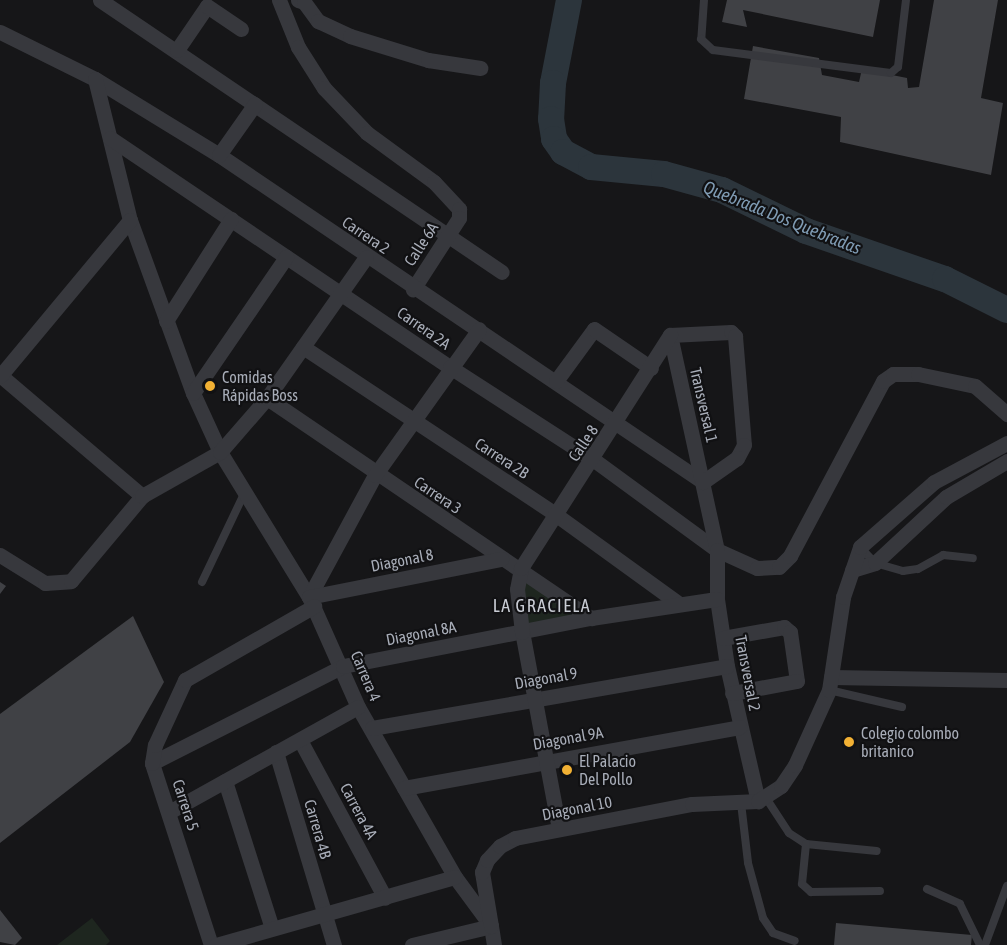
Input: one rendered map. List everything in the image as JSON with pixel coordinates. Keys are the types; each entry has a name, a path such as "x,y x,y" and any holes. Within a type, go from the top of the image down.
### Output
{"street":[{"path":"100,0 502,272"},
{"name":"Calle 6A","path":"279,0 298,48 324,88 367,133 447,192 459,209 459,218 413,289"},
{"path":"298,0 304,2 318,21 350,36 428,60 480,68"},
{"path":"177,50 207,6 241,29"},
{"name":"Carrera 2","path":"0,32 95,79 219,155 413,289 479,329 703,482"},
{"name":"Carrera 4","path":"95,79 130,220 193,393 220,452 311,601 343,666 358,707 372,728 455,878 491,926 494,945"},
{"path":"219,155 255,104"},
{"name":"Carrera 2A","path":"110,138 450,368 594,459 717,550 756,568 779,567 800,538 883,381 893,374 918,374 975,386 1007,414"},
{"path":"166,321 231,219"},
{"path":"130,220 0,376 142,496"},
{"path":"193,393 286,257"},
{"path":"0,555 45,583 71,581 142,496 220,452 267,398 366,257"},
{"path":"311,601 375,475 479,329"},
{"path":"556,381 594,329 651,368"},
{"path":"670,335 732,332 735,336 744,445 737,458 703,482"},
{"name":"Calle 8","path":"521,568 618,422 670,335"},
{"name":"Transversal 1","path":"670,335 717,550"},
{"name":"Carrera 2B","path":"303,347 555,514 678,603"},
{"name":"Carrera 3","path":"267,398 375,475 501,560 521,568 591,618"},
{"path":"762,800 781,786 795,765 830,684 843,597 860,547 934,482 1007,443"},
{"path":"852,570 875,563 946,497 1007,461"},
{"name":"Transversal 2","path":"717,550 717,599 727,666 740,727 762,800"},
{"name":"Diagonal 8","path":"152,763 164,720 185,680 311,601 501,560"},
{"path":"521,568 518,589 522,632 548,760 559,829"},
{"name":"Diagonal 8A","path":"152,763 343,666 591,618 678,603 717,599"},
{"path":"723,638 788,628 797,681 732,693"},
{"name":"Diagonal 9","path":"372,728 727,666"},
{"path":"830,684 1007,680"},
{"path":"169,812 358,707"},
{"name":"Diagonal 9A","path":"404,788 548,760 740,727"},
{"name":"Carrera 4A","path":"300,740 385,898"},
{"name":"Carrera 4B","path":"276,752 333,945"},
{"name":"Carrera 5","path":"152,763 211,945"},
{"path":"225,781 272,928"},
{"name":"Diagonal 10","path":"491,926 482,872 487,860 515,838 692,804 762,800"},
{"path":"216,945 455,878"},
{"path":"414,945 491,926"}],"lane":[{"path":"704,0 701,39 713,50 891,73 898,67 906,0"},
{"path":"202,582 244,494"},
{"path":"860,547 875,563 911,572 943,555 973,558"},
{"path":"830,684 902,707"},
{"path":"762,800 789,833 806,844 877,851"},
{"path":"741,802 748,863 763,918 773,933 795,940"},
{"path":"806,844 802,884 811,892 879,891"},
{"path":"982,945 1007,886"},
{"path":"927,889 960,904 982,945"}],"shaded area":[{"path":"521,568 591,618 522,632"},
{"path":"92,918 110,941 106,945 57,945"}],"building":[{"path":"727,0 880,0 873,37 743,10 747,27 722,22"},
{"path":"934,0 998,0 981,98 1003,103 991,175 840,142 841,117 744,99 753,46 819,58 822,75 859,82 862,69 907,78 908,88 919,87"},
{"path":"0,582 6,586 0,594"},
{"path":"133,616 164,682 130,742 0,843 0,714"},
{"path":"0,910 22,938 15,945 0,942"},
{"path":"836,923 972,935 971,945 834,945"}],"waterway":[{"name":"Quebrada Dos Quebradas","path":"569,0 553,83 551,119 554,139 563,152 591,167 664,174 722,190 806,231 945,279 1007,310"}],"place":[{"name":"Comidas Rápidas Boss","path":"210,386"},
{"name":"Colegio colombo britanico","path":"849,742"},
{"name":"El Palacio Del Pollo","path":"567,770"}],"district":[{"name":"LA GRACIELA","path":"542,606"}]}
